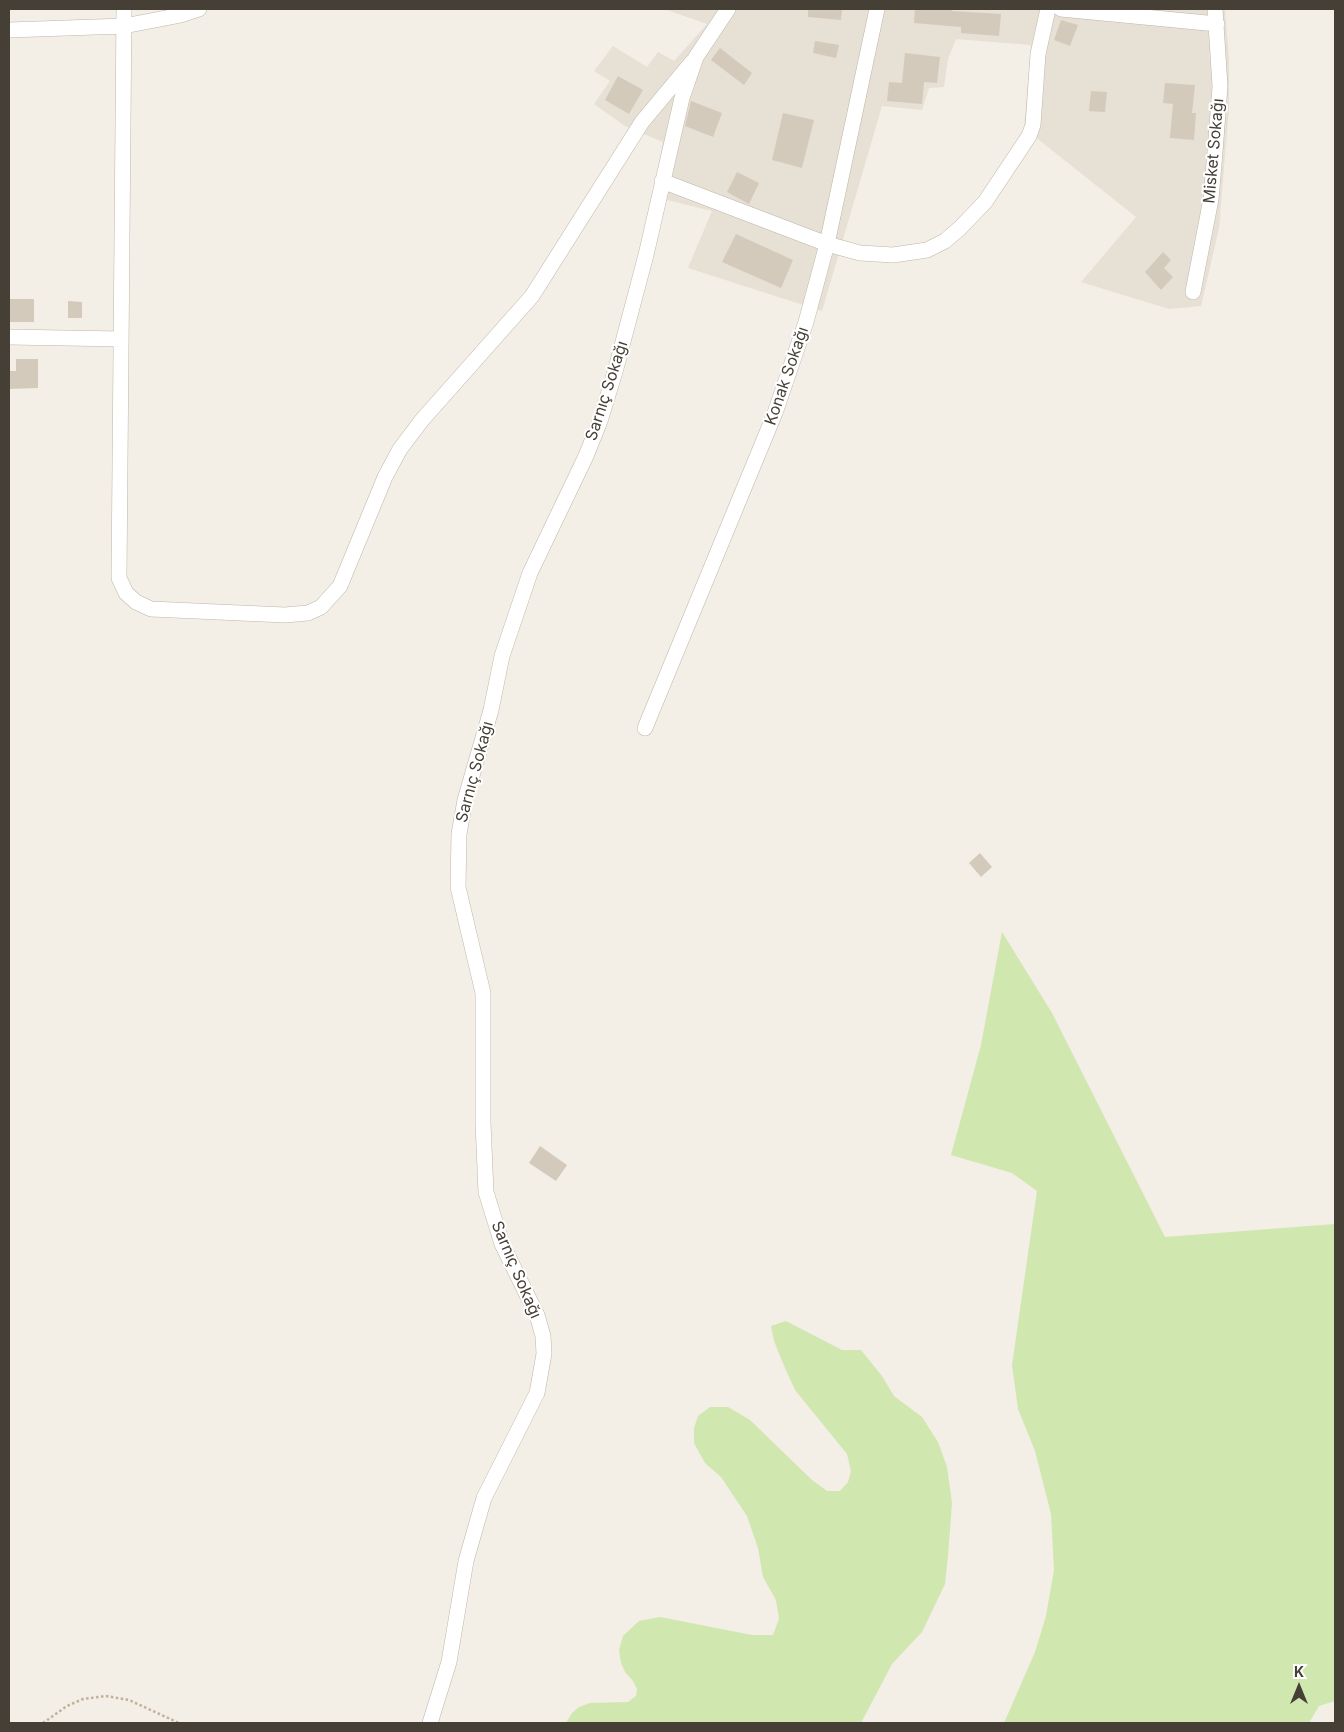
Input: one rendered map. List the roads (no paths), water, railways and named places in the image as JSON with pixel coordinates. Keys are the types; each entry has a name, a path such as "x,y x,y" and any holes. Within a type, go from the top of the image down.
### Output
{"street":[{"path":"124,9 119,578 126,593 136,602 151,609 285,615 308,613 321,607 340,586 385,477 400,449 422,420 532,296 642,122 696,57"},
{"path":"9,30 124,26 181,15 198,9"},
{"name":"Sarnıç Sokağı","path":"430,1723 449,1662 466,1561 484,1498 537,1392 544,1354 543,1336 537,1315 502,1244 486,1192 483,1123 483,992 458,887 460,826 464,800 491,710 502,656 530,573 600,422 639,282 682,98 696,57 728,9"},
{"name":"Konak Sokağı","path":"645,728 775,413 806,322 826,244 878,9"},
{"path":"662,181 826,244 860,253 893,254 927,250 945,241 985,202 1029,136 1033,125 1038,54 1048,9"},
{"path":"1061,9 1216,16"},
{"name":"Misket Sokağı","path":"1193,292 1211,199 1220,86 1216,16"},
{"path":"9,337 121,339"}]}
